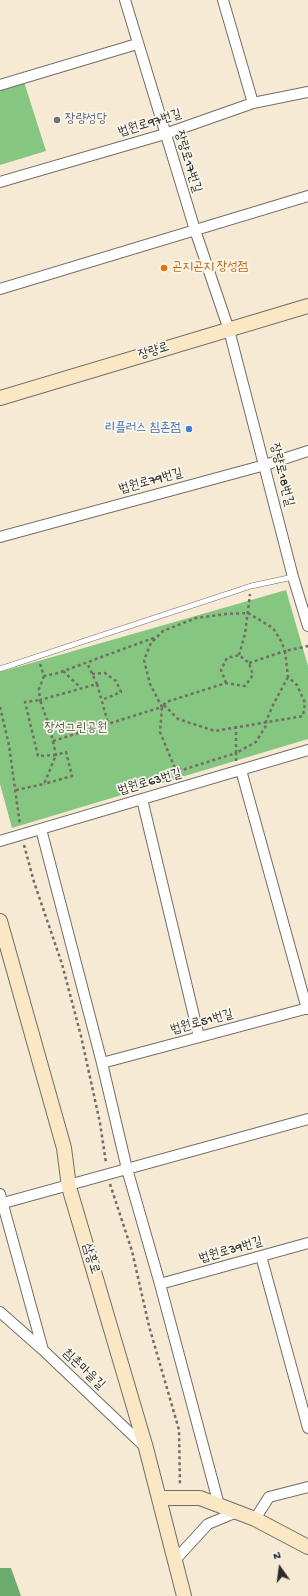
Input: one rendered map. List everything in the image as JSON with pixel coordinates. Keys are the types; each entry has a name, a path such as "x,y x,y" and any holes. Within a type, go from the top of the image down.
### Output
{"main road":[{"name":"장량로","path":"0,398 308,306"},
{"name":"삼흥로","path":"0,921 64,1148 69,1186 146,1448 184,1596"},
{"path":"159,1498 200,1498 254,1519 308,1547"}],"street":[{"name":"장량로17번길","path":"125,0 194,230 229,330"},
{"path":"223,0 253,103"},
{"path":"0,85 137,44"},
{"name":"법원로97번길","path":"0,182 165,134 253,103 308,92"},
{"path":"0,289 308,196"},
{"name":"장량로18번길","path":"229,330 293,577 308,626"},
{"name":"법원로79번길","path":"0,537 265,465 308,451"},
{"name":"법원로63번길","path":"0,841 308,750"},
{"path":"241,770 307,1008"},
{"path":"142,799 199,1037"},
{"path":"41,829 102,1063 127,1168 160,1284 218,1506"},
{"name":"법원로51번길","path":"102,1063 307,1008"},
{"path":"43,1350 1,1200 69,1186 127,1168 308,1119"},
{"name":"법원로39번길","path":"160,1284 308,1243"},
{"path":"260,1256 308,1428"},
{"name":"침촌마을길","path":"0,1312 43,1350 146,1448"},
{"path":"254,1519 269,1498 308,1487"},
{"path":"175,1560 208,1524 237,1512"}],"lane":[{"path":"0,669 250,586 293,577"}],"path":[{"path":"240,655 245,634 250,586"},
{"path":"163,706 160,732 174,766 182,770 236,753 256,742 267,724 266,721 288,677 285,651 273,628 248,613 196,618 163,631 151,643 144,660 150,684 163,706 178,719 215,731 236,726 266,721 274,722 303,716 305,703 297,685 288,677"},
{"path":"44,676 87,663 157,637"},
{"path":"249,663 285,651 308,646"},
{"path":"53,741 163,706 166,702 226,683 245,686 253,676 249,663 240,655"},
{"path":"226,683 221,670 227,658 240,655"},
{"path":"37,656 44,676 39,689 40,700 56,755 44,784"},
{"path":"87,663 97,684 108,723"},
{"path":"63,671 81,687"},
{"path":"92,674 105,673 116,681 121,692 102,700"},
{"path":"16,790 72,776 66,752 56,755 38,756 25,702 40,700 81,687 97,684"},
{"path":"0,707 10,745 21,835 34,882 62,964 81,1036 100,1123 108,1175 132,1250 149,1326 179,1430 181,1498"},
{"path":"236,726 236,768 241,770"}],"green space":[{"path":"24,82 46,151 0,165 0,89"},
{"name":"장성그린공원","path":"286,590 308,666 308,739 12,828 0,784 0,672"},
{"path":"0,1568 11,1568 21,1596 0,1596"}],"place":[{"name":"장량성당","path":"57,120"},
{"name":"곤지곤지 장성점","path":"164,268"},
{"name":"리플러스 침촌점","path":"189,429"}]}
